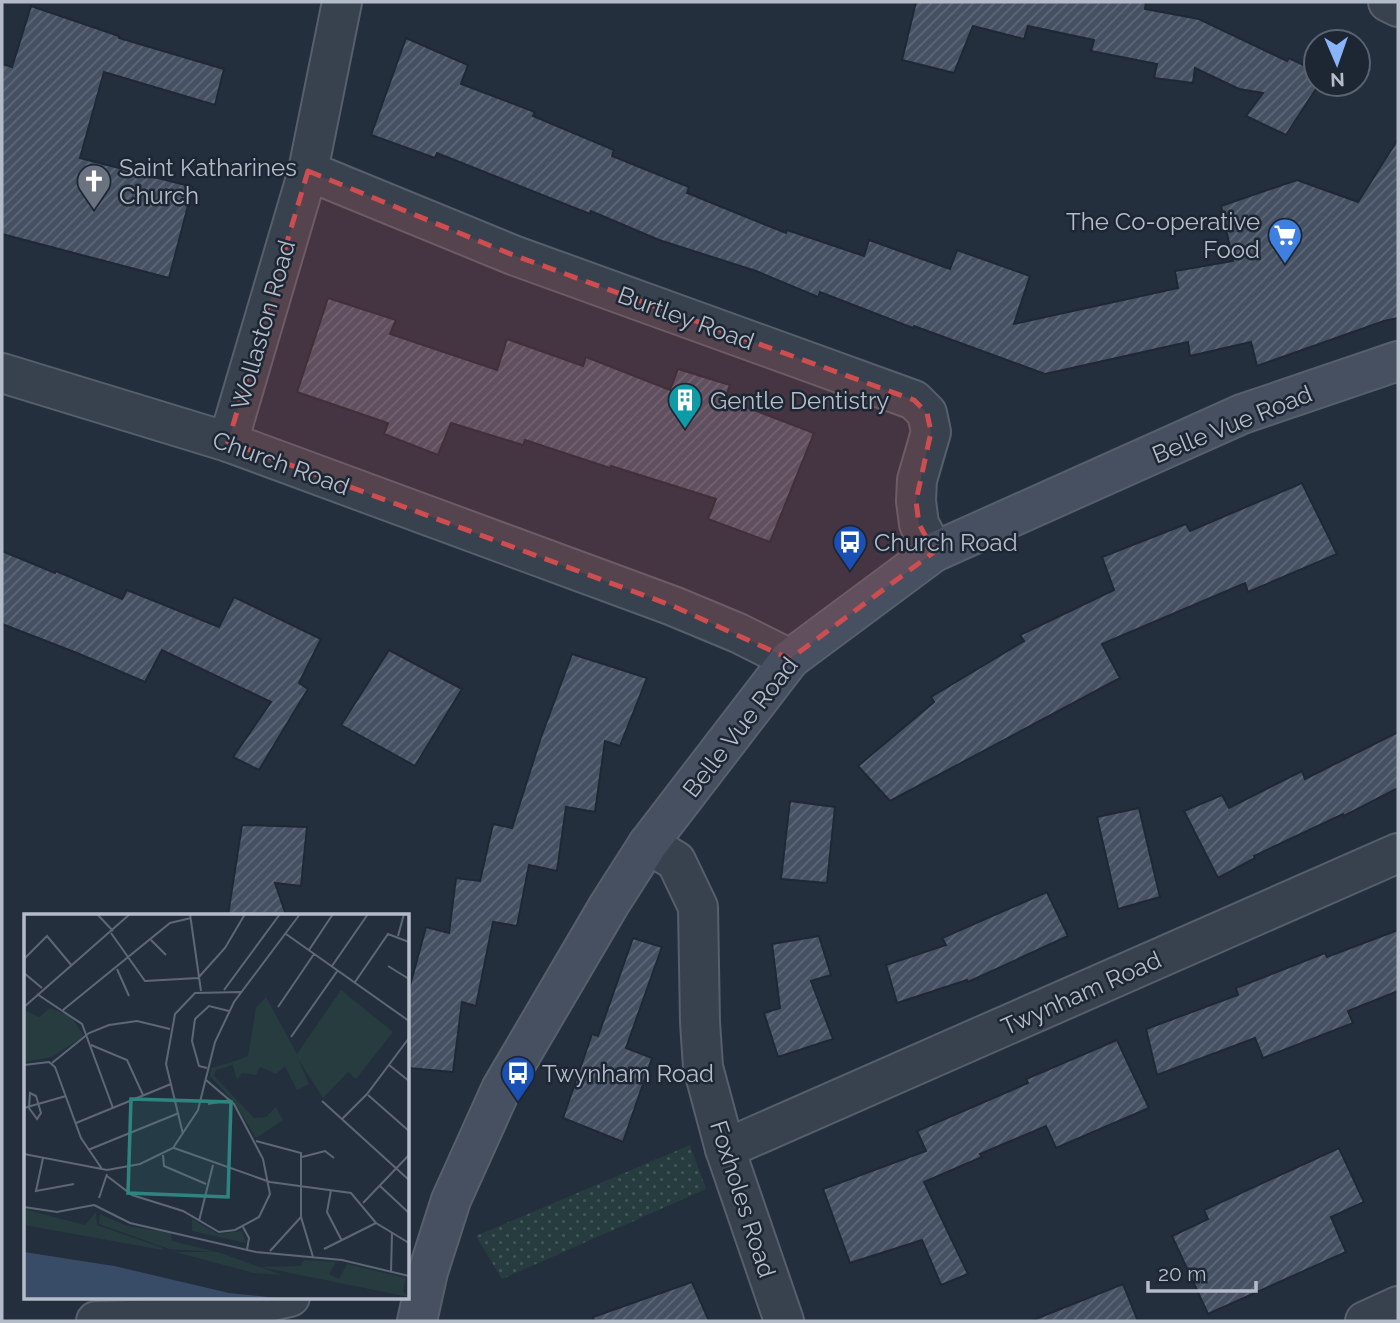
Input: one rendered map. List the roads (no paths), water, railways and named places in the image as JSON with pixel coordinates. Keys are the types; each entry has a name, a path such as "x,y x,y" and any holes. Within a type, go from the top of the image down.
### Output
{"main road":[{"name":"Belle Vue Road","path":"417,1321 428,1272 452,1200 501,1089 648,844 790,659 934,552 1242,414 1398,362"}],"street":[{"name":"Wollaston Road","path":"228,442 308,171 342,2"},
{"path":"1388,2 1398,7"},
{"name":"Burtley Road","path":"308,171 513,256 914,400 927,413 931,432 917,480 916,501 919,523 934,552"},
{"name":"Church Road","path":"2,373 228,442 673,606 738,633 790,659"},
{"name":"Foxholes Road","path":"648,844 676,860 698,907 700,1021 704,1067 725,1149 784,1321"},
{"name":"Twynham Road","path":"725,1149 1398,853"},
{"path":"96,1321 194,1318 285,1298"},
{"path":"1365,1321 1398,1306"}],"place":[{"name":"Saint Katharines Church","path":"94,211"},
{"name":"The Co-operative Food","path":"1285,265"},
{"name":"Gentle Dentistry","path":"685,430"},
{"name":"Church Road","path":"850,572"},
{"name":"Twynham Road","path":"518,1103"}]}
